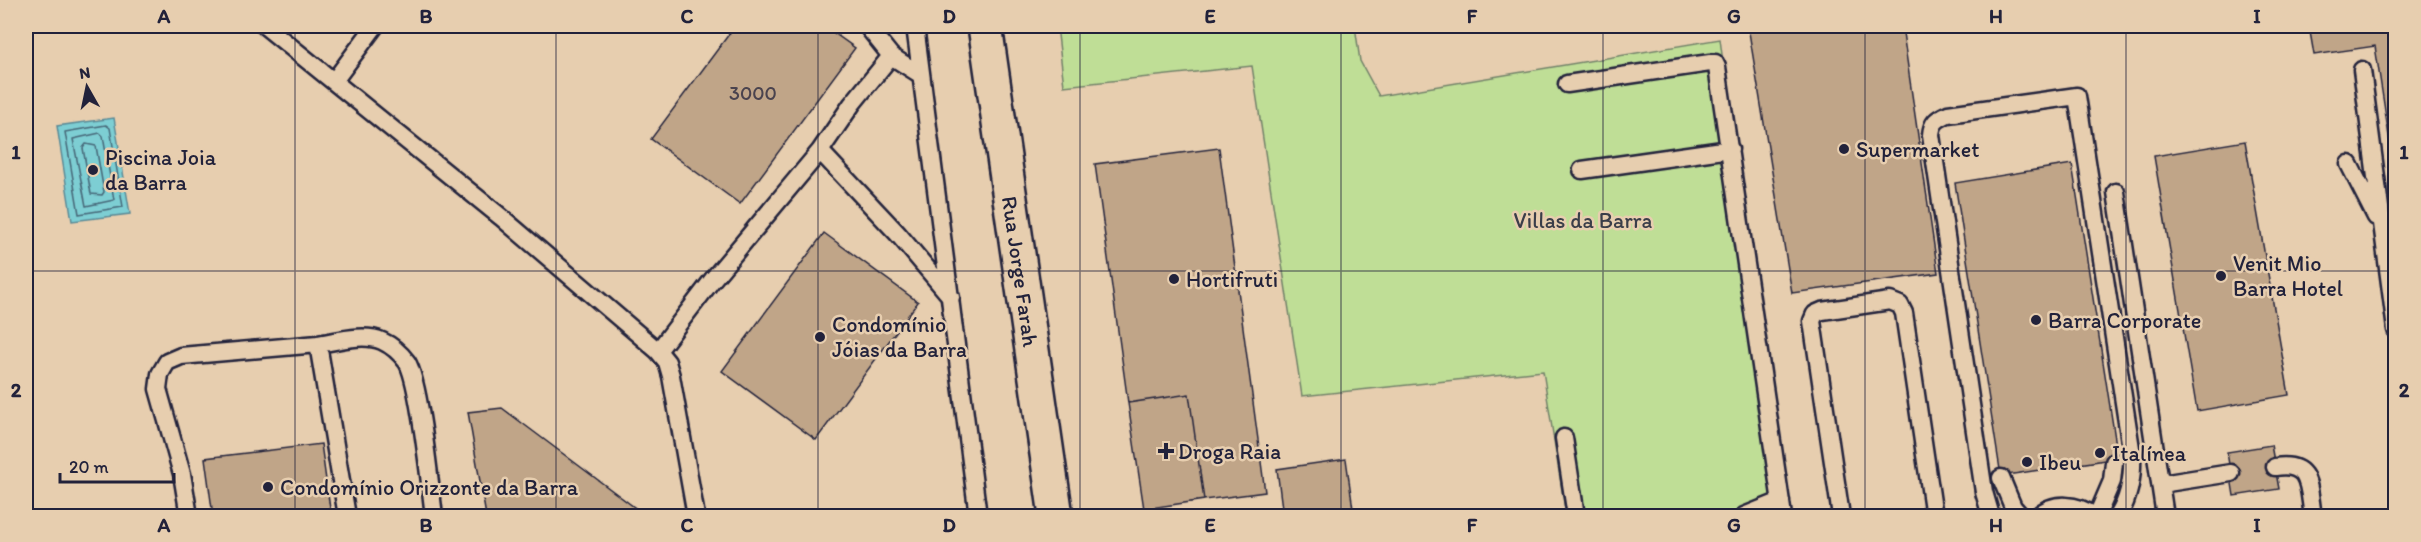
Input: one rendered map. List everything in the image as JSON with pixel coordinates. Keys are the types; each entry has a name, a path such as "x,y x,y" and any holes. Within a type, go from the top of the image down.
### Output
{"street":[{"name":"Rua Jorge Farah","path":"985,26 1056,516"}],"lane":[{"path":"265,26 501,217 658,351 667,362 671,376 696,516"},
{"path":"334,81 375,26"},
{"path":"867,26 891,56 921,75"},
{"path":"915,26 978,516"},
{"path":"658,351 713,279 820,151 864,88 891,56"},
{"path":"1567,84 1715,63 1730,149 1782,509 1744,516"},
{"path":"2362,70 2396,330"},
{"path":"1991,516 1984,492 1931,135 1932,125 1938,118 1948,114 2077,96 2132,455 2133,474 2129,492 2118,516"},
{"path":"1582,170 1730,149"},
{"path":"820,151 891,226 951,298"},
{"path":"2349,164 2383,235"},
{"path":"2116,192 2165,516"},
{"path":"1841,516 1812,321 1815,314 1822,311 1890,301 1900,305 1904,313 1934,516"},
{"path":"189,516 182,474 158,389 160,374 167,362 181,356 318,344 359,338 382,340 408,363 415,387 434,516"},
{"path":"318,344 347,516"},
{"path":"1564,438 1576,516"},
{"path":"2038,516 2048,509 2062,506 2086,510 2095,516 2112,481 2114,462"},
{"path":"2275,467 2291,464 2300,468 2306,478 2313,516"},
{"path":"2161,484 2231,473"},
{"path":"2001,478 2013,507 2020,516"}],"green space":[{"name":"Villas da Barra","path":"1057,26 1355,26 1360,61 1379,96 1720,39 1781,516 1566,516 1543,371 1302,396 1252,66 1064,86"}],"water":[{"name":"Piscina Joia da Barra","path":"114,118 130,214 72,221 57,126"}],"building":[{"path":"735,26 824,26 855,48 740,204 651,139"},
{"name":"Supermarket","path":"1748,26 1902,26 1938,273 1792,293"},
{"path":"2309,26 2396,26 2396,182 2375,46 2314,55"},
{"name":"Venit Mio Barra Hotel","path":"2245,141 2289,395 2197,411 2154,156"},
{"name":"Hortifruti","path":"1219,148 1265,492 1204,500 1189,394 1128,403 1095,164"},
{"name":"Barra Corporate","path":"2072,164 2118,458 2001,476 1955,183"},
{"name":"Condomínio Jóias da Barra","path":"824,233 918,302 816,440 722,371"},
{"name":"Droga Raia","path":"1189,394 1204,500 1144,509 1128,403"},
{"path":"502,408 646,516 486,516 468,412"},
{"name":"Condomínio Orizzonte da Barra","path":"321,444 331,516 213,516 205,458"},
{"path":"2271,445 2279,489 2234,496 2227,452"},
{"path":"1346,459 1354,516 1283,516 1277,469"}],"place":[{"name":"Supermarket","path":"1844,149"},
{"name":"Piscina Joia da Barra","path":"93,170"},
{"name":"Venit Mio Barra Hotel","path":"2221,276"},
{"name":"Hortifruti","path":"1174,279"},
{"name":"Barra Corporate","path":"2036,320"},
{"name":"Condomínio Jóias da Barra","path":"820,337"},
{"name":"Droga Raia","path":"1166,451"},
{"name":"Italínea","path":"2100,453"},
{"name":"Ibeu","path":"2027,462"},
{"name":"Condomínio Orizzonte da Barra","path":"268,487"}]}
